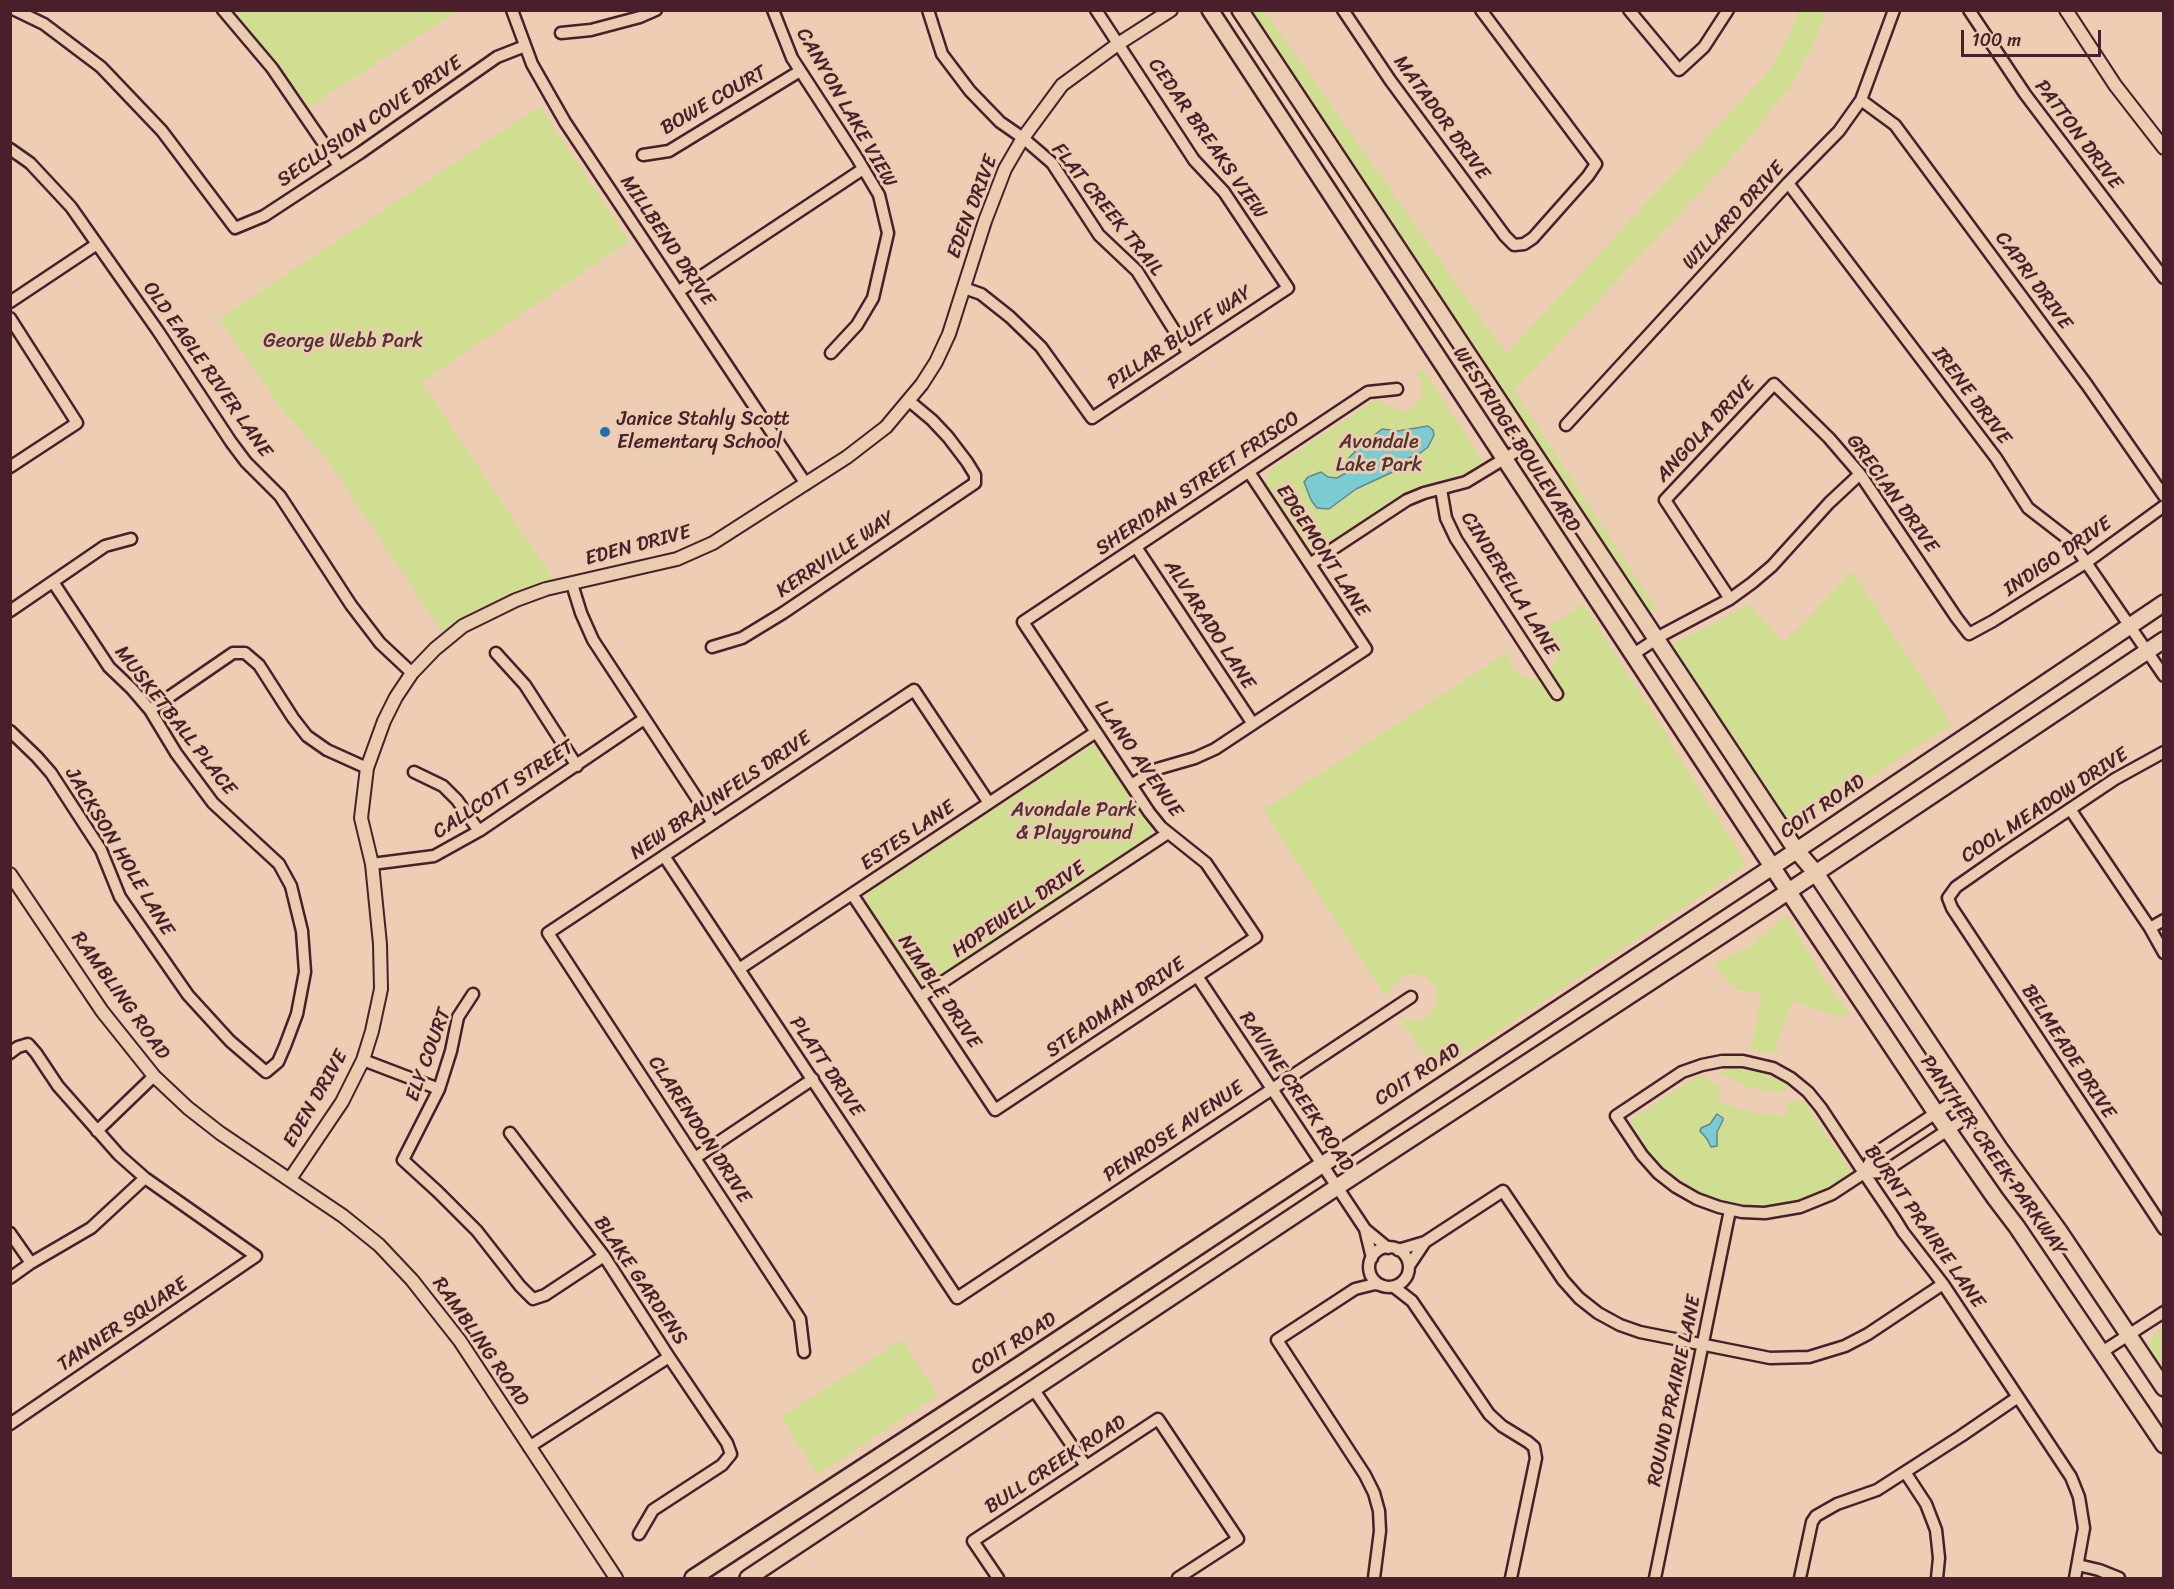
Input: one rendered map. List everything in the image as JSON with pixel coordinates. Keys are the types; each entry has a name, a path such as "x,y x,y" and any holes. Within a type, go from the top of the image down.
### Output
{"main road":[{"name":"WESTRIDGE BOULEVARD","path":"1210,10 1788,891"},
{"name":"WESTRIDGE BOULEVARD","path":"1240,10 1796,850 1815,872"},
{"name":"COIT ROAD","path":"693,1578 1018,1366 1772,867 2163,603"},
{"path":"748,1578 1034,1390 1337,1186 1788,891 2163,640"},
{"name":"PANTHER CREEK PARKWAY","path":"1815,872 1963,1095 2059,1231 2163,1388"},
{"name":"PANTHER CREEK PARKWAY","path":"1788,891 1936,1113 2102,1352 2163,1445"},
{"path":"1018,1366 1034,1390"}],"street":[{"name":"SECLUSION COVE DRIVE","path":"15,10 44,24 101,67 162,131 235,228 264,216 497,57 525,46"},
{"path":"223,10 272,68 339,166"},
{"name":"MILLBEND DRIVE","path":"512,10 539,77 565,122 806,484"},
{"name":"CANYON LAKE VIEW","path":"773,10 792,58 879,195 888,233 873,298 857,325 831,353"},
{"name":"FLAT CREEK TRAIL","path":"928,10 942,54 970,91 1000,122 1052,163 1099,235 1137,271 1189,354"},
{"name":"CEDAR BREAKS VIEW","path":"1096,10 1194,160 1224,192 1288,288"},
{"name":"EDEN DRIVE","path":"291,1179 342,1102 363,1060 372,1031 381,989 380,944 372,864 361,818 367,768 384,722 396,697 412,673 435,648 463,626 516,600 546,589 640,569 695,552 806,484 867,443 886,427 936,362 949,334 985,221 1005,169 1023,138 1062,85 1118,44 1171,10"},
{"name":"MATADOR DRIVE","path":"1343,10 1390,80 1505,236 1514,245 1524,244 1533,238 1596,164 1481,10"},
{"path":"1629,10 1679,70 1704,46 1728,10"},
{"name":"WILLARD DRIVE","path":"1566,424 1788,183 1839,131 1861,100 1894,10"},
{"name":"PATTON DRIVE","path":"1969,10 2025,94 2163,278"},
{"path":"2066,10 2115,85 2163,148"},
{"path":"561,33 591,30 651,12"},
{"name":"BOWE COURT","path":"643,155 669,151 800,71"},
{"name":"CAPRI DRIVE","path":"1861,100 1895,125 2087,385 2163,496"},
{"name":"OLD EAGLE RIVER LANE","path":"10,149 30,163 71,207 231,442 246,462 280,496 351,604 380,643 412,673"},
{"path":"679,291 863,169"},
{"name":"IRENE DRIVE","path":"1788,183 1996,458 2028,508 2072,542 2163,676"},
{"path":"10,302 97,244"},
{"name":"PILLAR BLUFF WAY","path":"964,288 981,294 1010,317 1041,347 1092,418 1288,288"},
{"path":"10,318 76,423 10,467"},
{"name":"GRECIAN DRIVE","path":"1773,384 1829,438 1860,474 1969,634"},
{"name":"ANGOLA DRIVE","path":"1730,599 1665,500 1773,384"},
{"name":"SHERIDAN STREET FRISCO","path":"1023,622 1368,392 1397,388"},
{"name":"KERRVILLE WAY","path":"712,647 742,638 783,613 975,483 975,475 948,437 908,400"},
{"path":"1310,564 1407,500 1466,483 1527,444"},
{"name":"EDGEMONT LANE","path":"1249,472 1366,649 1253,724"},
{"path":"1632,655 1656,639 1730,599 1772,566 1829,503 1860,474"},
{"name":"CINDERELLA LANE","path":"1441,489 1446,518 1456,539 1557,694"},
{"name":"INDIGO DRIVE","path":"1969,634 2087,562 2163,506"},
{"path":"10,611 105,546 131,539"},
{"name":"ALVARADO LANE","path":"1136,547 1253,724"},
{"name":"MUSKETBALL PLACE","path":"53,582 109,667 150,710 176,753 213,803 279,864 291,886 302,931 306,972 297,1014 285,1046 278,1062 266,1072"},
{"path":"572,584 593,640 713,823"},
{"name":"LLANO AVENUE","path":"1023,622 1152,817 1168,833 1206,863 1256,937"},
{"path":"150,710 233,653 246,653 259,665 293,718 307,735 327,750 367,768"},
{"path":"496,653 525,685 577,766"},
{"name":"NEW BRAUNFELS DRIVE","path":"548,933 914,690 989,803"},
{"name":"CALLCOTT STREET","path":"372,864 434,856 479,831 644,719"},
{"path":"1131,785 1157,769 1207,754 1253,724"},
{"name":"JACKSON HOLE LANE","path":"10,731 51,773 102,850 120,897 188,995 230,1041 266,1072"},
{"name":"ESTES LANE","path":"739,969 1096,732"},
{"name":"COOL MEADOW DRIVE","path":"1949,894 2115,779 2163,752"},
{"path":"414,772 443,786 457,800 479,831"},
{"path":"2070,809 2150,928 2163,953"},
{"name":"HOPEWELL DRIVE","path":"921,997 1168,833"},
{"name":"PLATT DRIVE","path":"664,856 957,1298"},
{"name":"RAMBLING ROAD","path":"10,874 102,1011 154,1076 188,1108 220,1133 291,1179 361,1230 379,1245 412,1280 460,1341 616,1578"},
{"name":"NIMBLE DRIVE","path":"852,894 995,1110"},
{"name":"BELMEADE DRIVE","path":"1949,894 1948,901 1952,908 2163,1229"},
{"path":"2150,928 2163,920"},
{"name":"CLARENDON DRIVE","path":"548,933 800,1319 804,1352"},
{"name":"STEADMAN DRIVE","path":"995,1110 1256,937"},
{"name":"RAVINE CREEK ROAD","path":"1197,976 1365,1229 1393,1249"},
{"name":"ELY COURT","path":"473,994 458,1017 451,1051 439,1089 403,1160 438,1191 477,1231 533,1299 545,1295 604,1256"},
{"name":"PENROSE AVENUE","path":"957,1298 1412,997"},
{"path":"10,1053 28,1044 58,1086 97,1131 145,1178 91,1228 10,1278"},
{"path":"363,1060 439,1089"},
{"name":"BURNT PRAIRIE LANE","path":"1730,1210 1697,1199 1667,1180 1642,1155 1616,1116 1692,1068 1722,1061 1753,1062 1783,1073 1808,1092 1821,1108 1903,1232 1943,1284 2066,1468 2076,1487 2082,1507 2084,1528 2075,1578"},
{"path":"97,1131 154,1076"},
{"path":"695,1158 813,1079"},
{"path":"1730,1210 1765,1213 1800,1207 1833,1194 1864,1173 1874,1154 1963,1095"},
{"path":"1864,1173 1884,1172 1975,1112"},
{"name":"BLAKE GARDENS","path":"510,1133 604,1256 727,1443 730,1454 722,1465 653,1510 639,1534"},
{"name":"TANNER SQUARE","path":"10,1424 256,1256 145,1178"},
{"path":"1374,1578 1380,1531 1379,1511 1374,1492 1277,1340 1355,1289 1364,1279 1378,1251 1425,1242 1503,1191 1570,1290 1588,1306 1631,1329 1770,1358 1796,1358 1821,1354 1857,1341 1943,1284"},
{"name":"ROUND PRAIRIE LANE","path":"1655,1578 1730,1210"},
{"name":"RAVINE CREEK ROAD","path":"1365,1229 1371,1264"},
{"path":"10,1233 31,1263"},
{"path":"1394,1287 1403,1282 1425,1242"},
{"path":"1393,1249 1406,1256 1412,1301"},
{"path":"1371,1264 1373,1278 1381,1285"},
{"path":"1355,1289 1375,1284 1394,1287 1412,1301 1489,1414 1534,1448 1536,1458 1511,1578"},
{"path":"2102,1352 2163,1312"},
{"path":"529,1447 669,1357"},
{"path":"1034,1390 1086,1466"},
{"path":"1800,1578 1812,1522 1816,1516 1837,1504 1877,1490 2018,1396"},
{"name":"BULL CREEK ROAD","path":"998,1578 973,1541 1158,1419 1238,1539 1178,1578"},
{"path":"1905,1472 1926,1504 1936,1530 1939,1558 1937,1578"},
{"path":"2078,1565 2119,1578"}],"green space":[{"path":"231,11 457,11 309,107 245,25"},
{"path":"1248,11 1265,11 1506,354 1769,71 1791,31 1798,11 1827,11 1814,43 1792,85 1730,160 1514,390 1658,611 1645,613"},
{"name":"George Webb Park","path":"540,106 629,241 421,382 555,581 512,593 476,610 443,633 328,461 284,412 219,319"},
{"name":"Avondale Lake Park","path":"1422,368 1483,461 1474,469 1453,480 1422,486 1393,500 1319,551 1309,548 1265,483 1270,469 1375,400 1403,411 1410,409 1422,395 1422,384 1416,373"},
{"path":"1852,571 1952,724 1793,827 1672,648 1678,641 1749,604 1783,642"},
{"path":"1583,604 1745,861 1741,869 1436,1073 1399,1017 1416,1021 1425,1018 1434,1008 1437,992 1433,983 1427,977 1417,974 1406,975 1398,980 1385,996 1263,810 1510,651 1509,662 1515,671 1525,678 1538,679 1549,673 1555,662 1556,651 1548,639 1538,633"},
{"name":"Avondale Park & Playground","path":"1093,744 1098,747 1153,829 1151,837 927,984 919,981 866,902 868,893"},
{"path":"1784,917 1788,917 1824,979 1851,1015 1833,1015 1792,1001 1773,1055 1751,1049 1762,993 1736,990 1713,964 1751,946"},
{"path":"1728,1068 1750,1069 1787,1084 1788,1087 1783,1091 1768,1091 1747,1087 1721,1074 1721,1071"},
{"path":"1701,1074 1722,1089 1717,1100 1735,1108 1760,1114 1784,1115 1788,1112 1787,1103 1802,1099 1851,1171 1839,1182 1804,1200 1766,1205 1726,1202 1699,1192 1670,1173 1647,1149 1629,1120"},
{"path":"2163,1327 2163,1370 2149,1349 2153,1334"},
{"path":"902,1340 938,1395 817,1475 781,1417"}],"water":[{"path":"1428,426 1433,430 1434,435 1428,447 1419,454 1406,459 1397,470 1356,489 1329,509 1317,508 1311,500 1304,482 1308,477 1321,472 1328,477 1337,478 1346,473 1348,459 1360,446 1382,429 1398,431"},
{"path":"1717,1114 1723,1120 1717,1132 1717,1146 1711,1147 1700,1131 1701,1128 1710,1124"}],"place":[{"name":"Janice Stahly Scott Elementary School","path":"605,432"}]}
